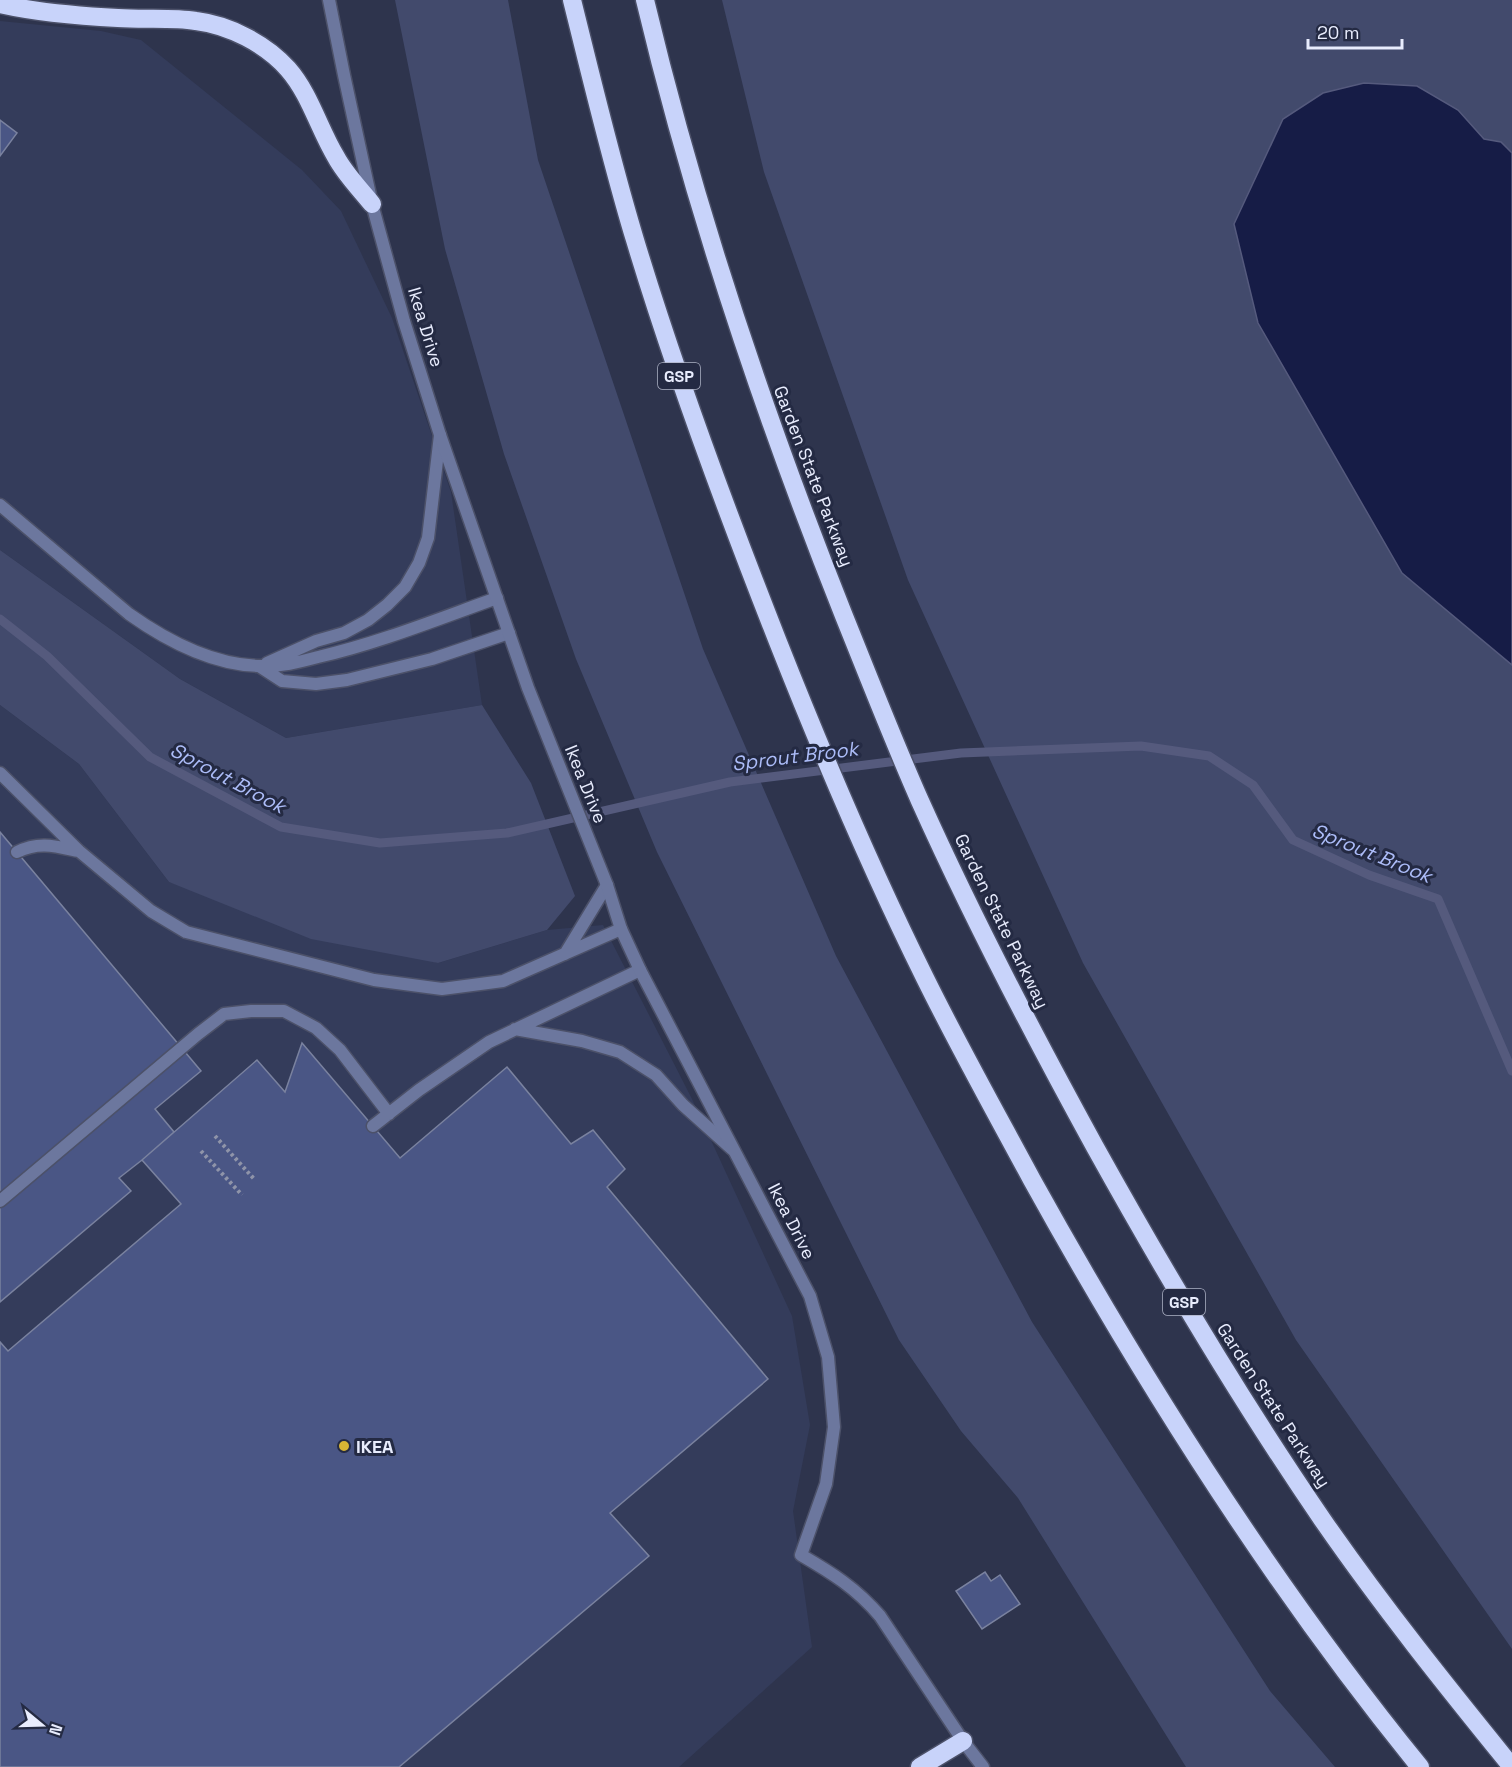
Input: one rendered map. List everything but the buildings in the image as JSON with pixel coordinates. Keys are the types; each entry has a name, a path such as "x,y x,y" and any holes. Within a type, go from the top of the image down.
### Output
{"highway":[{"name":"GSP","path":"572,0 634,238 689,408 746,561 818,742 847,812 925,979 1082,1271 1174,1424 1266,1562 1369,1704 1420,1767"},
{"name":"Garden State Parkway","path":"645,0 703,218 757,384 812,535 889,727 919,798 989,947 1144,1235 1235,1385 1324,1522 1425,1660 1512,1767"},
{"path":"0,4 83,16 195,21 213,24 234,32 273,55 289,70 308,101 336,158 372,204"},
{"path":"920,1767 963,1741"}],"street":[{"name":"Ikea Drive","path":"329,0 372,204 404,321 440,435 528,688 607,885 621,929 640,970 810,1296 828,1357 834,1427 826,1484 801,1555 848,1584 865,1598 894,1635 963,1741"},
{"path":"259,666 316,641 344,633 368,620 387,605 405,586 419,563 428,538 440,435"},
{"path":"0,505 129,614 150,629 194,651 237,663 259,666 286,665 355,649 497,598"},
{"path":"259,666 282,681 316,684 347,680 432,659 509,633"},
{"path":"0,773 79,851 151,911 186,932 374,980 442,989 503,981 621,929"},
{"path":"17,852 26,847 44,844 79,851"},
{"path":"565,954 607,885"},
{"path":"373,1126 419,1090 489,1042 640,970"},
{"path":"0,1201 224,1014 284,1011 316,1028 340,1050 389,1114"},
{"path":"515,1029 582,1041 620,1052 656,1075 683,1105 736,1151"},
{"path":"963,1741 983,1767"}],"path":[{"path":"215,1136 255,1180"},
{"path":"201,1151 242,1195"}],"shaded area":[{"path":"395,0 508,0 538,160 703,649 836,956 1032,1322 1270,1691 1335,1767 1186,1767 1018,1498 961,1431 899,1340 657,852 576,659 504,454 445,249"},
{"path":"722,0 1512,0 1512,1649 1296,1340 1083,963 908,580 764,172"},
{"path":"0,21 101,31 141,40 302,170 341,211 392,318 451,492 482,705 286,738 180,679 0,550"},
{"path":"1364,83 1417,86 1458,110 1484,139 1501,142 1512,153 1512,665 1402,573 1258,323 1234,224 1283,119 1323,93"},
{"path":"0,550 180,679 286,738 482,705 531,783 575,896 547,930 438,963 311,939 169,882 79,764 0,705"},
{"path":"0,705 79,764 169,882 438,963 547,930 603,925 692,1099 792,1316 810,1425 793,1511 812,1647 679,1767 0,1767"}],"waterway":[{"name":"Sprout Brook","path":"0,619 47,656 150,757 281,827 380,843 507,833 730,782 961,753 1141,746 1209,756 1253,785 1293,840 1369,875 1438,899 1512,1071"}],"place":[{"name":"IKEA","path":"344,1446"}]}
